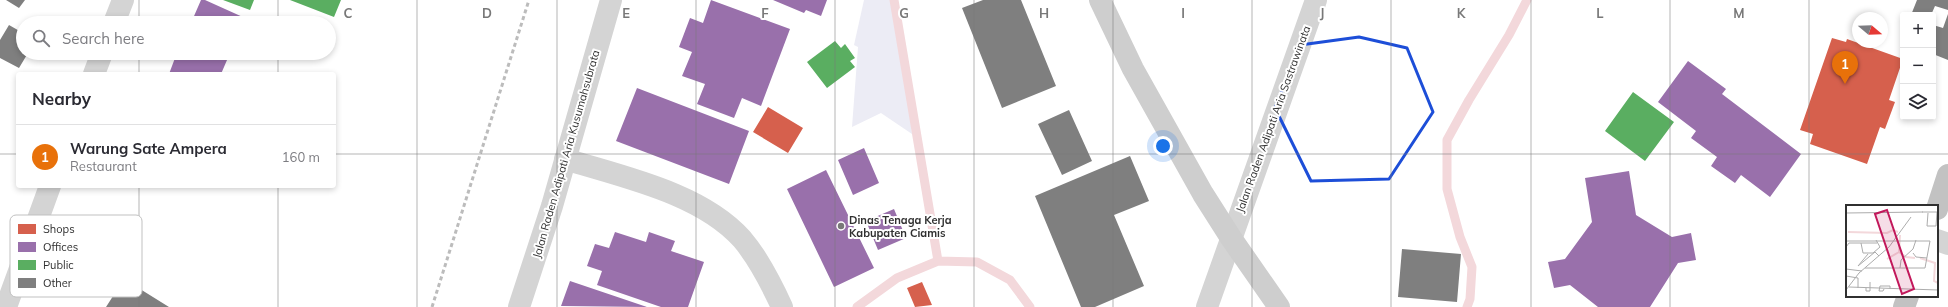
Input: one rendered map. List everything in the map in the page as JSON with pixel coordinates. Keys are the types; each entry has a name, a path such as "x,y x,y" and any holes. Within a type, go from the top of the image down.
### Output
{"highway":[{"path":"1938,206 1948,175"},
{"path":"1904,307 1908,297"}],"main road":[{"path":"1100,0 1133,69 1203,194 1231,238 1280,307"}],"street":[{"path":"116,16 122,0"},
{"name":"Jalan Raden Adipati Aria Kusumahsubrata","path":"519,307 552,206 611,0"},
{"name":"Jalan Raden Adipati Aria Sastrawinata","path":"1231,238 1316,0"},
{"path":"95,72 99,60"},
{"path":"565,159 670,192 713,213 741,238 757,258 782,307"},
{"path":"39,215 49,188"},
{"path":"1207,307 1231,238"},
{"path":"1938,240 1948,244"},
{"path":"6,307 10,296"}],"highlighted area":[{"path":"1359,37 1407,48 1433,112 1389,179 1311,181 1275,108 1300,45"}],"shaded area":[{"path":"864,0 891,0 910,110 912,134 881,113 852,127 858,47 854,45"}],"building: Shops":[{"path":"1832,38 1846,42 1847,39 1852,41 1852,48 1872,48 1900,58 1900,68 1889,100 1895,102 1885,129 1880,127 1867,164 1810,144 1813,134 1800,130"},
{"path":"768,107 803,128 788,153 753,132"},
{"path":"922,282 932,305 915,307 907,288"}],"building: Offices":[{"path":"201,0 205,0 241,16 194,16"},
{"path":"711,0 790,29 761,106 742,98 734,118 697,104 705,84 682,76 692,52 679,47 690,18 703,23"},
{"path":"773,0 827,0 821,16 806,10 804,13"},
{"path":"174,60 227,60 222,72 170,72"},
{"path":"1688,61 1726,89 1722,94 1801,154 1770,197 1741,175 1735,183 1711,166 1717,157 1691,138 1696,131 1658,102"},
{"path":"637,88 749,131 729,184 616,141"},
{"path":"864,148 879,183 853,195 838,160"},
{"path":"826,170 874,268 834,287 787,189"},
{"path":"1629,171 1636,215 1672,237 1691,233 1696,260 1678,263 1650,307 1598,307 1570,285 1554,288 1548,262 1565,259 1592,222 1585,178"},
{"path":"894,209 906,238 878,250 866,221"},
{"path":"615,232 646,242 649,232 675,241 671,251 704,262 688,307 661,307 597,285 602,271 587,266 595,244 609,248"},
{"path":"570,281 647,307 561,306"}],"building: Public":[{"path":"223,0 254,0 250,10"},
{"path":"290,0 341,0 334,16"},
{"path":"835,41 841,48 845,44 855,58 850,61 855,67 827,88 807,62"},
{"path":"1633,92 1674,122 1645,161 1605,131"}],"building: Other":[{"path":"6,0 25,0 19,8"},
{"path":"983,0 1021,0 1056,86 1002,108 962,8"},
{"path":"1917,0 1948,0 1948,10 1935,6 1932,12 1912,12"},
{"path":"1948,14 1948,60 1936,55 1936,26 1943,28"},
{"path":"9,25 16,29 16,60 24,60 19,68 0,58 0,40"},
{"path":"1069,110 1092,161 1062,175 1038,124"},
{"path":"1130,156 1149,201 1114,215 1144,286 1095,307 1081,307 1035,196"},
{"path":"1402,249 1461,254 1457,302 1398,297"},
{"path":"142,290 169,307 106,307 112,297 142,297"}],"waterway":[{"path":"894,0 938,261"},
{"path":"1467,307 1470,299 1472,267 1460,237 1447,189 1447,140 1469,100 1509,35 1527,0"},
{"path":"857,307 897,278 938,261 977,262 1010,280 1030,307"}],"railway":[{"path":"432,307 529,0"}],"place":[{"name":"Warung Sate Ampera","path":"1845,84"},
{"name":"Dinas Tenaga Kerja Kabupaten Ciamis","path":"841,226"}]}
